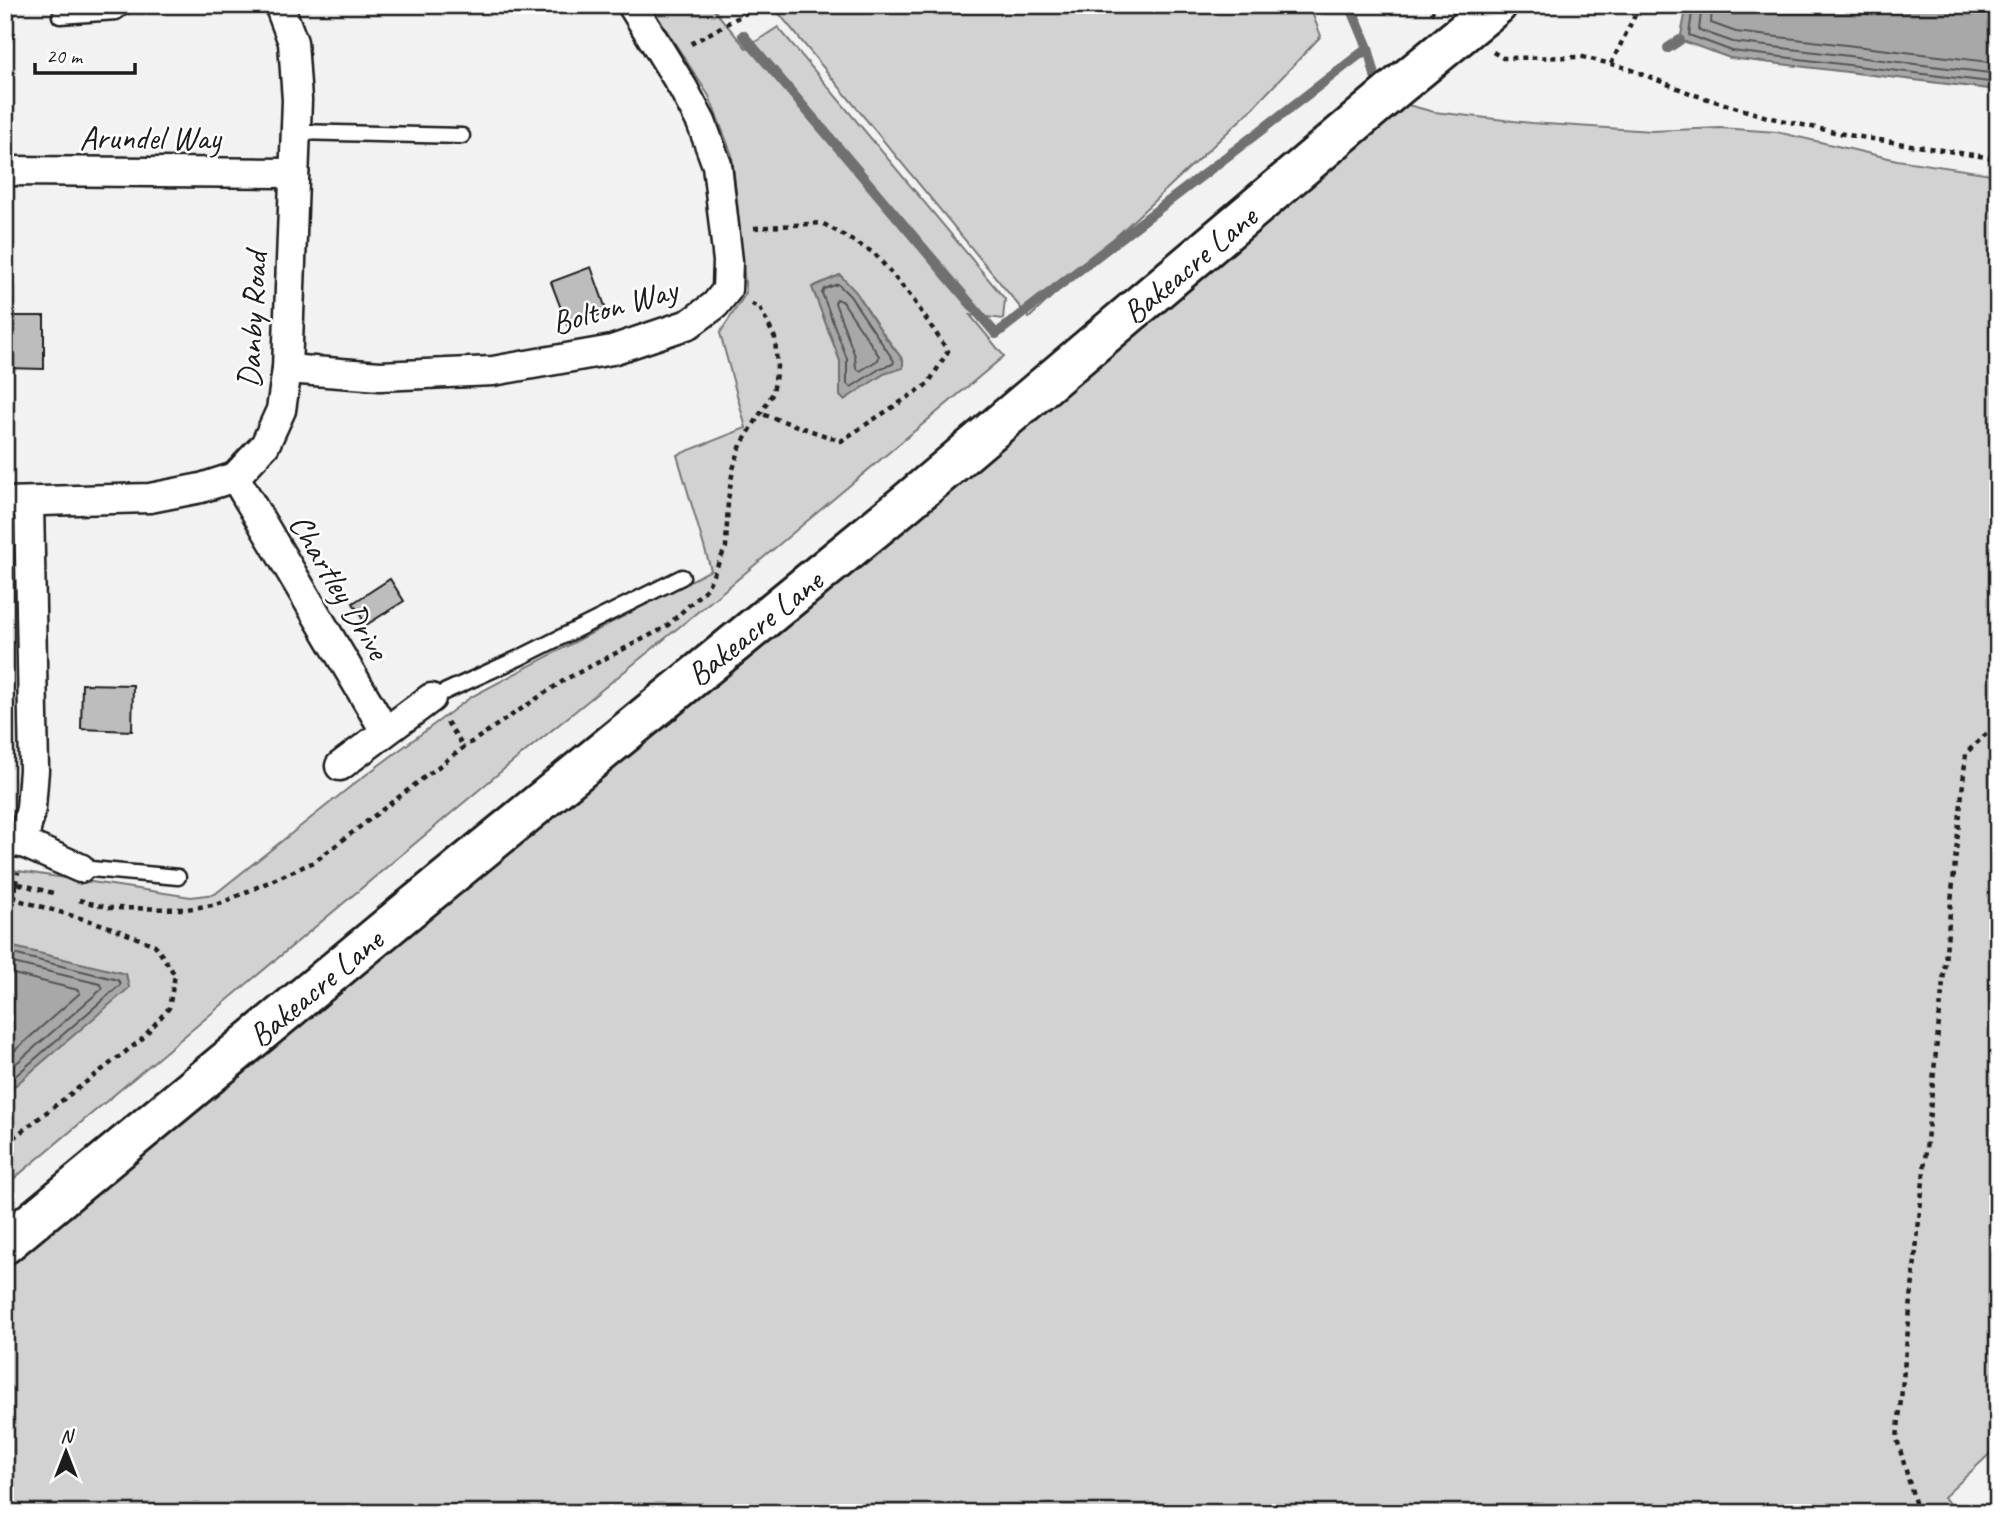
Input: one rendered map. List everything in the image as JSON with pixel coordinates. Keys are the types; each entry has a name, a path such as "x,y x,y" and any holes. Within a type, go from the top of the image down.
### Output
{"street":[{"name":"Danby Road","path":"17,502 150,498 201,488 235,477 265,445 281,410 287,369 297,100 293,42 279,5"},
{"name":"Bolton Way","path":"287,369 380,376 493,371 612,350 689,324 715,305 727,290 728,261 717,165 701,122 683,88 632,5"},
{"name":"Bakeacre Lane","path":"5,1244 416,903 895,512 1497,5"},
{"name":"Arundel Way","path":"5,171 294,173"},
{"name":"Chartley Drive","path":"235,477 385,730"},
{"path":"17,502 34,770 31,808 14,842 80,869"},
{"path":"340,766 385,730 432,698"}],"lane":[{"path":"60,16 116,12 126,5"},
{"path":"295,132 462,136"},
{"path":"432,698 682,577"},
{"path":"80,869 178,877"}],"path":[{"path":"664,60 760,5"},
{"path":"1611,64 1640,5"},
{"path":"1466,32 1482,46 1503,58 1583,57 1767,117 1848,135 1998,159"},
{"path":"725,230 822,223 874,253 910,295 948,351 928,384 841,441 762,414"},
{"path":"69,897 109,908 187,909 219,904 314,862 464,747 566,679 666,627 707,588 717,568 726,547 728,500 733,469 741,445 773,393 777,367 775,338 760,308 727,290"},
{"path":"1918,1513 1896,1439 1966,753 1998,723"},
{"path":"5,1144 141,1040 169,1008 176,975 155,945 104,925 15,899 16,883 56,894"}],"shaded area":[{"path":"650,5 710,5 746,48 778,27 1005,299 1003,319 970,315 1004,356 5,1186 5,1094 129,987 126,974 5,945 5,869 191,897 215,894 355,783 471,697 711,570 677,455 746,428 720,333 746,293 732,155 709,96","holes":["840,275 903,360 844,400 840,395 840,361 812,287"]},
{"path":"772,5 1309,5 1321,36 1250,111 1029,318"},
{"path":"1408,105 1434,112 1531,123 1652,131 1720,128 1777,132 1897,160 1998,175 1998,1446 1944,1497 1956,1513 5,1513 5,1246 1371,109 1385,123"}],"water":[{"path":"1687,5 1998,5 1998,90 1730,58 1680,40"},
{"path":"840,275 856,292 903,360 903,368 884,374 844,400 840,396 840,361 812,287"},
{"path":"5,945 126,974 129,988 5,1094"}],"building":[{"path":"591,267 607,312 568,327 551,282"},
{"path":"5,316 44,316 44,369 5,368"},
{"path":"390,579 404,601 366,625 353,603"},
{"path":"82,684 133,685 132,731 81,729"}],"waterway":[{"path":"1350,5 1368,48 1377,83"},
{"path":"743,35 996,334 1368,48"},
{"path":"1668,48 1680,40"}]}
